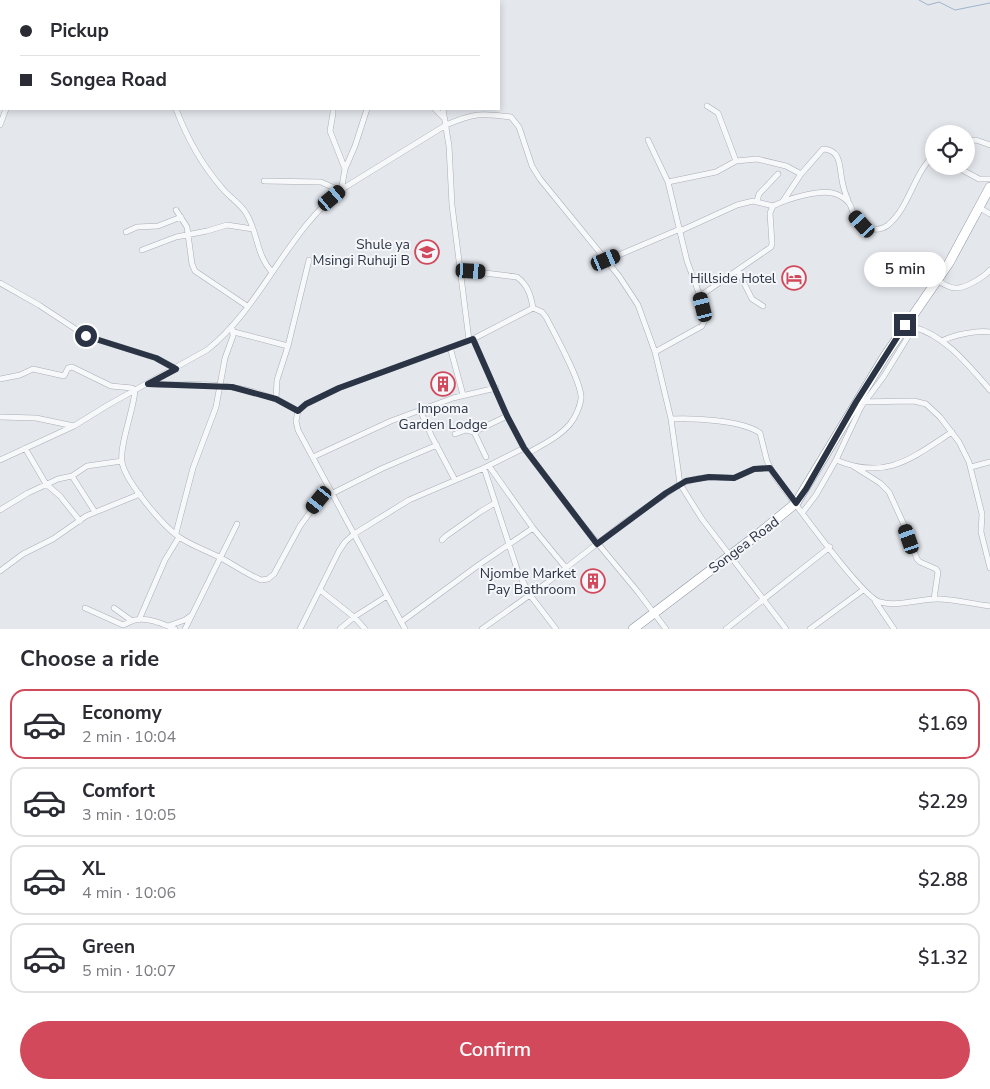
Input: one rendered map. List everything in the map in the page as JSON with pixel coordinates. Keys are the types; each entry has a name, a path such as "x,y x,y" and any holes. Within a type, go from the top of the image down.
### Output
{"highway":[{"name":"Songea Road","path":"633,629 731,556 796,503 957,250 990,187"}],"street":[{"path":"707,106 718,113 736,161"},
{"path":"0,125 6,110"},
{"path":"176,110 187,135 206,167 226,194 241,206 246,213 263,260 272,272"},
{"path":"333,110 330,131 344,169"},
{"path":"341,190 344,169 355,146 367,110"},
{"path":"436,110 443,117"},
{"path":"443,110 449,146 452,205 471,339 524,448 597,544 666,629"},
{"path":"0,460 74,426 207,350 232,326 309,222 341,190 446,125 478,114 511,117 519,127 532,166 540,179 620,276 638,305 655,352 671,419 680,484 702,519 786,629"},
{"path":"648,140 668,182 687,261 706,318 705,322 696,330 655,352"},
{"path":"975,140 990,145"},
{"path":"782,203 801,174 820,151 824,149 832,150 840,163 841,178 854,216 862,224 878,230 887,226 901,207 925,166"},
{"path":"668,182 716,172 736,161 765,160 786,166 801,174"},
{"path":"757,201 760,194 778,174"},
{"path":"972,175 979,179 990,179"},
{"path":"264,181 321,182 341,190"},
{"path":"606,260 737,205 757,201 773,206 811,194 825,192 835,193 844,197 849,203"},
{"path":"700,296 771,247 770,213 773,206"},
{"path":"980,208 990,214"},
{"path":"176,210 187,227 192,264 195,271 247,306"},
{"path":"126,232 137,227 158,226 180,217"},
{"path":"142,250 187,234 227,225 253,229"},
{"path":"276,399 277,380 288,346 309,260"},
{"path":"460,270 517,277 523,281 533,308 542,312 546,317 577,381 581,392 581,400 575,417 556,436 528,453"},
{"path":"937,280 954,288 959,288 983,278 990,270"},
{"path":"738,271 752,299 763,306"},
{"path":"0,283 39,305 86,336 156,358 176,369"},
{"path":"404,629 298,430 296,421 298,411 306,404 339,388 471,339 533,308"},
{"path":"139,620 161,567 177,535 193,468 216,407 225,358 234,332 232,326"},
{"path":"910,326 942,341 953,350 990,390"},
{"path":"234,332 288,346"},
{"path":"942,341 952,336 990,332"},
{"path":"450,347 463,395"},
{"path":"0,379 34,369 64,376 68,368 72,367 111,386 120,388 128,386 135,390"},
{"path":"148,384 220,386 276,399 298,411"},
{"path":"313,457 363,432 420,410 463,395 496,388"},
{"path":"135,390 122,461 132,484 153,511 177,535 261,580 268,579 274,574 300,526 319,500 437,444"},
{"path":"803,512 816,495 836,460 860,402 909,400 921,402 934,411 964,449 971,466 982,514 981,532 990,568"},
{"path":"420,410 455,480"},
{"path":"455,434 466,430 474,432 507,416"},
{"path":"0,417 36,418 74,426"},
{"path":"671,419 708,420 756,430 760,433 770,468 894,629"},
{"path":"474,432 486,457"},
{"path":"853,466 882,468 898,465 952,432"},
{"path":"25,448 46,484 60,496 80,521"},
{"path":"300,629 339,551 354,534 409,500 487,467 524,448"},
{"path":"836,460 853,466 885,487 905,527 916,559 926,565 933,566 938,572 934,599"},
{"path":"0,510 46,484 72,476 91,465 122,461"},
{"path":"971,466 990,462"},
{"path":"487,467 494,503 518,572 530,595 556,629"},
{"path":"487,467 566,568"},
{"path":"482,629 489,627 643,509 680,484 709,477 734,478 754,469 770,468"},
{"path":"72,476 95,512"},
{"path":"0,571 23,554 53,539 95,512 140,494"},
{"path":"442,540 494,503"},
{"path":"185,629 237,524"},
{"path":"401,622 533,528"},
{"path":"726,629 830,548"},
{"path":"320,590 354,616 365,629"},
{"path":"810,629 863,590"},
{"path":"340,629 354,616 387,596"},
{"path":"874,601 892,604 951,599 990,606"},
{"path":"85,608 123,625 132,621 149,620 174,629"},
{"path":"114,608 132,621"},
{"path":"168,626 193,615"}],"waterway":[{"path":"919,0 928,5 939,2 955,10 990,3"}],"place":[{"name":"Shule ya Msingi Ruhuji B","path":"427,252"},
{"name":"Hillside Hotel","path":"794,278"},
{"name":"Impoma Garden Lodge","path":"443,384"},
{"name":"Njombe Market Pay Bathroom","path":"593,581"}],"route":[{"path":"86,336 156,358 176,369 148,384 232,387 276,399 298,411 306,404 339,388 473,339 507,416 524,448 597,544 666,493 686,481 695,479 709,477 734,478 754,469 770,468 796,503 856,402 905,325"}]}
